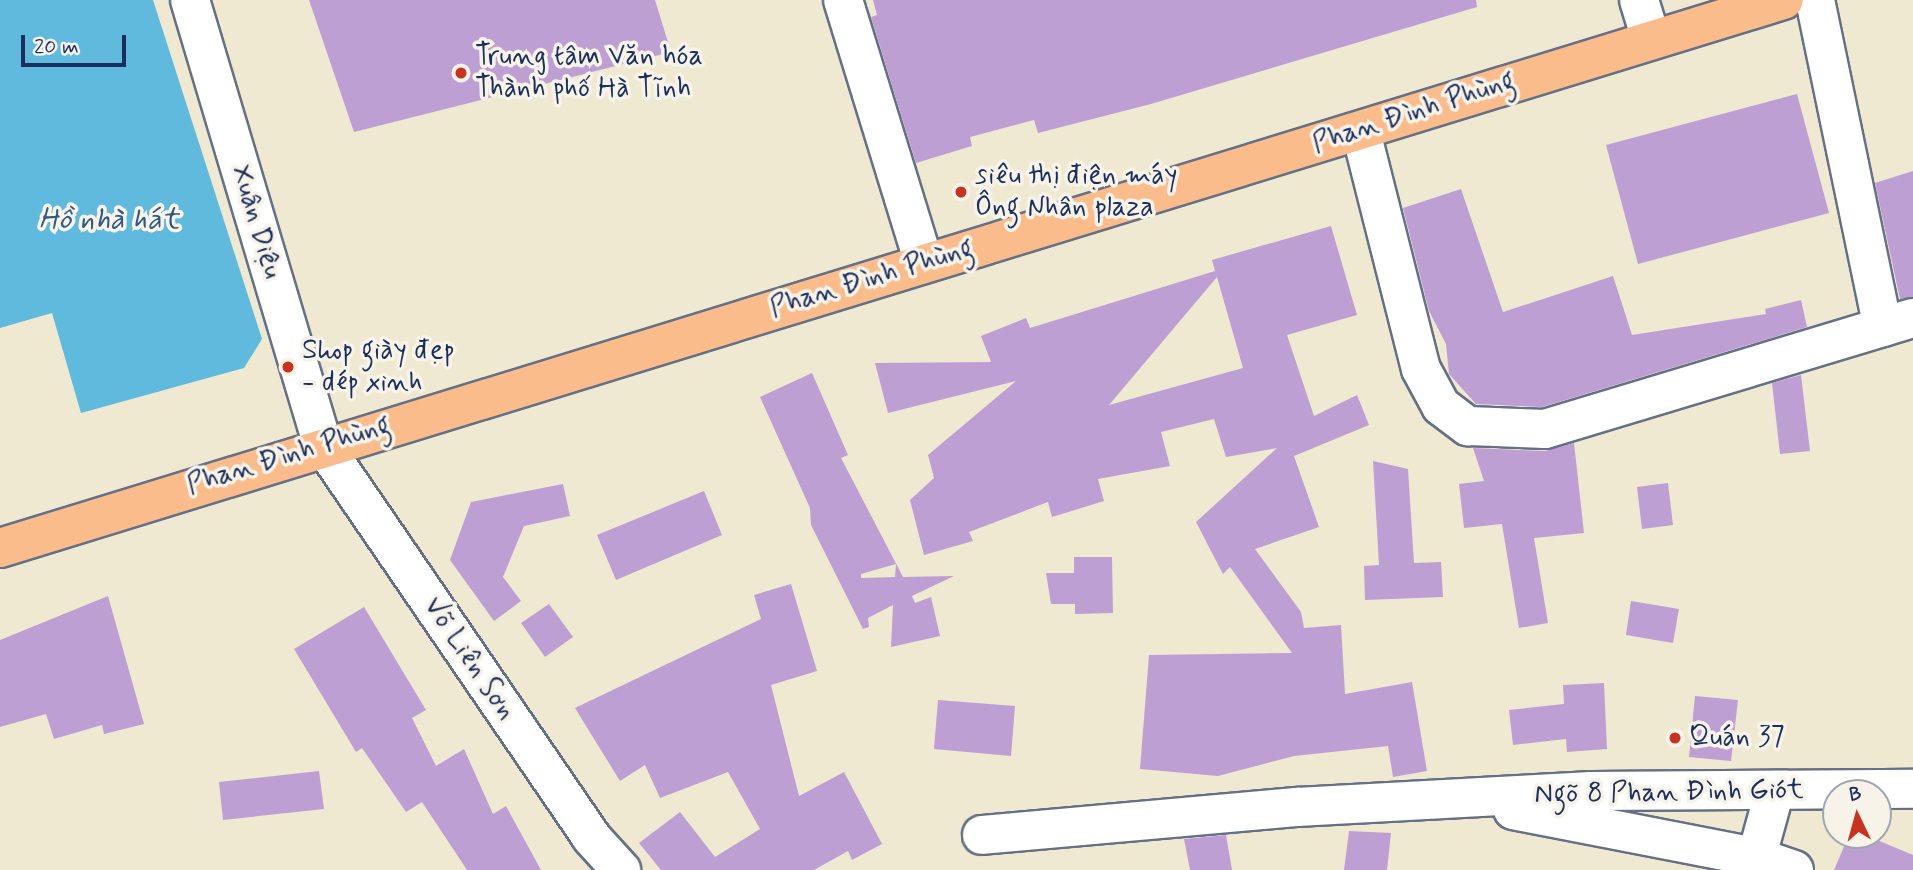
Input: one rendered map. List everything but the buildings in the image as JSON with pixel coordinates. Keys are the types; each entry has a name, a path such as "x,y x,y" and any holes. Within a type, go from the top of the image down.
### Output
{"main road":[{"name":"Phan Đình Phùng","path":"0,548 323,445 1361,132 1650,36 1784,0"}],"street":[{"name":"Xuân Diệu","path":"190,0 323,445"},
{"path":"843,0 924,263"},
{"path":"1639,0 1650,36"},
{"path":"1361,132 1421,369 1441,405 1468,426 1545,429 1898,323 1815,0"},
{"name":"Võ Liên Sơn","path":"323,445 590,836 621,870"},
{"name":"Ngõ 8 Phan Đình Giót","path":"1467,802 1592,791 1913,789"},
{"path":"1756,864 1775,790"},
{"path":"982,835 1297,807 1467,802 1794,870"}],"water":[{"name":"Hồ nhà hát","path":"0,0 153,0 262,339 244,368 81,413 52,313 0,328"}],"place":[{"name":"Trung tâm Văn hóa Thành phố Hà Tĩnh","path":"461,73"},
{"name":"siêu thị điện máy Ông Nhân plaza","path":"961,192"},
{"name":"Shop giày đẹp - dép xinh","path":"288,367"},
{"name":"Quán 37","path":"1675,738"}]}
